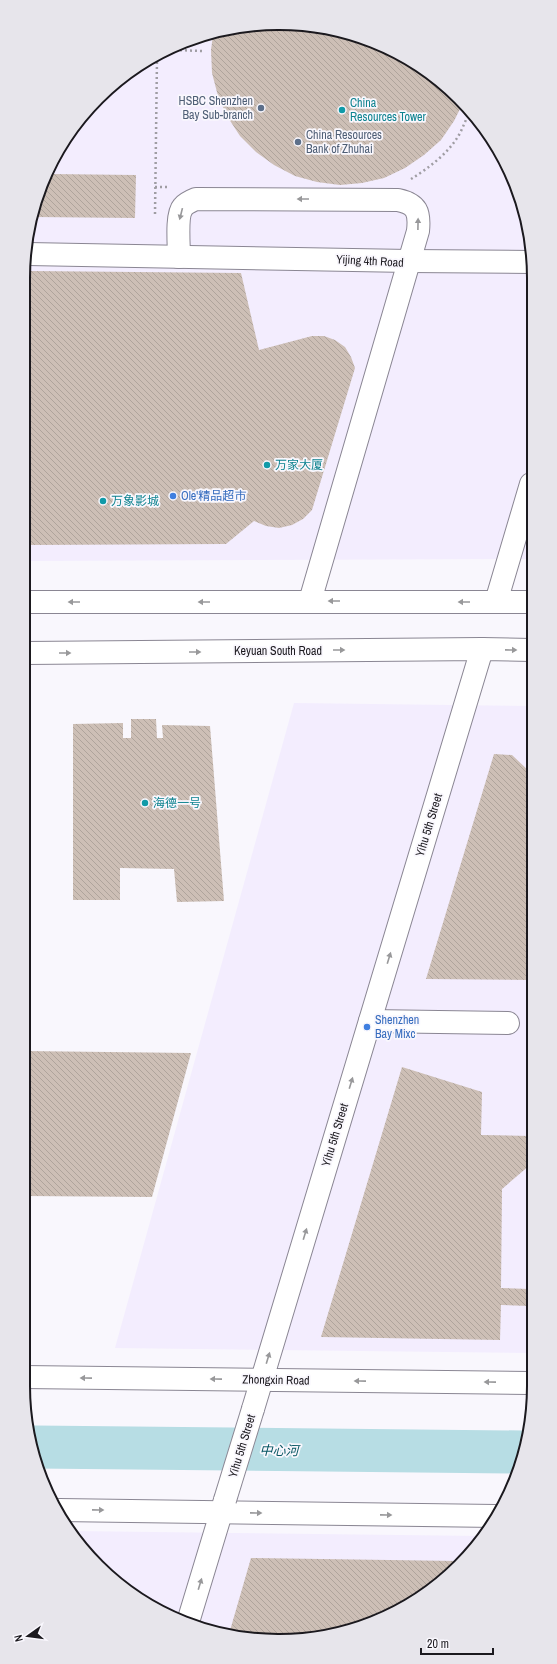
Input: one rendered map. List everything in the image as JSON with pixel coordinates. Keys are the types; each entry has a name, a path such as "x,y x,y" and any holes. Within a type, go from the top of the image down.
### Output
{"street":[{"path":"179,257 180,215 182,207 188,202 196,199 383,200 406,202 413,206 417,212 419,221 418,231 408,261 526,262"},
{"name":"Yijing 4th Road","path":"31,254 408,261 310,601"},
{"path":"496,602 527,497"},
{"path":"30,602 527,602"},
{"name":"Yihu 5th Street","path":"189,1617 482,649"},
{"name":"Keyuan South Road","path":"30,653 527,650"},
{"path":"370,1021 508,1023"},
{"name":"Zhongxin Road","path":"30,1377 527,1383"},
{"path":"63,1510 223,1506 490,1516"}],"path":[{"path":"181,50 202,51"},
{"path":"154,218 157,62"}],"shaded area":[{"path":"278,30 311,32 343,38 358,43 403,63 430,81 454,103 476,127 494,154 508,183 519,214 525,246 527,278 527,559 30,561 30,278 32,246 38,214 49,183 63,154 72,140 81,127 103,103 127,81 154,63 183,49 214,38 246,32"},
{"name":"Shenzhen Bay Mixc","path":"294,703 527,706 527,1353 115,1348"},
{"path":"77,1531 477,1536 454,1561 430,1583 403,1601 374,1615 343,1626 311,1632 278,1634 246,1632 214,1626 183,1615 154,1601 127,1583 103,1561"}],"building":[{"name":"China Resources Tower","path":"278,30 295,31 311,32 343,38 374,49 403,63 430,81 460,109 441,140 424,155 405,168 384,178 362,183 340,185 317,182 295,176 274,165 256,152 240,136 227,116 218,96 212,73 211,50 213,38 246,32"},
{"path":"53,174 136,175 135,218 37,217"},
{"path":"30,271 241,273 259,350 312,336 324,336 335,340 345,347 355,368 312,510 303,519 292,525 279,528 266,526 254,521 226,544 30,545"},
{"name":"海德一号","path":"131,719 156,719 157,738 163,738 162,725 210,726 224,901 177,902 174,869 120,868 120,900 73,900 73,724 123,723 123,738 131,738"},
{"path":"494,754 512,755 527,769 527,980 426,979"},
{"path":"30,1051 191,1053 152,1197 30,1196"},
{"path":"402,1067 482,1092 481,1135 527,1136 527,1168 502,1189 501,1288 527,1289 527,1306 501,1305 500,1340 321,1337"},
{"path":"251,1558 454,1561 430,1583 403,1601 374,1615 343,1626 311,1632 278,1634 246,1632 230,1629"}],"waterway":[{"name":"中心河","path":"37,1447 518,1452"}],"place":[{"name":"HSBC Shenzhen Bay Sub-branch","path":"261,108"},
{"name":"China Resources Tower","path":"342,110"},
{"name":"China Resources Bank of Zhuhai","path":"298,142"},
{"name":"万家大厦","path":"267,465"},
{"name":"Ole'精品超市","path":"173,496"},
{"name":"万象影城","path":"103,501"},
{"name":"海德一号","path":"145,803"},
{"name":"Shenzhen Bay Mixc","path":"367,1027"}]}
